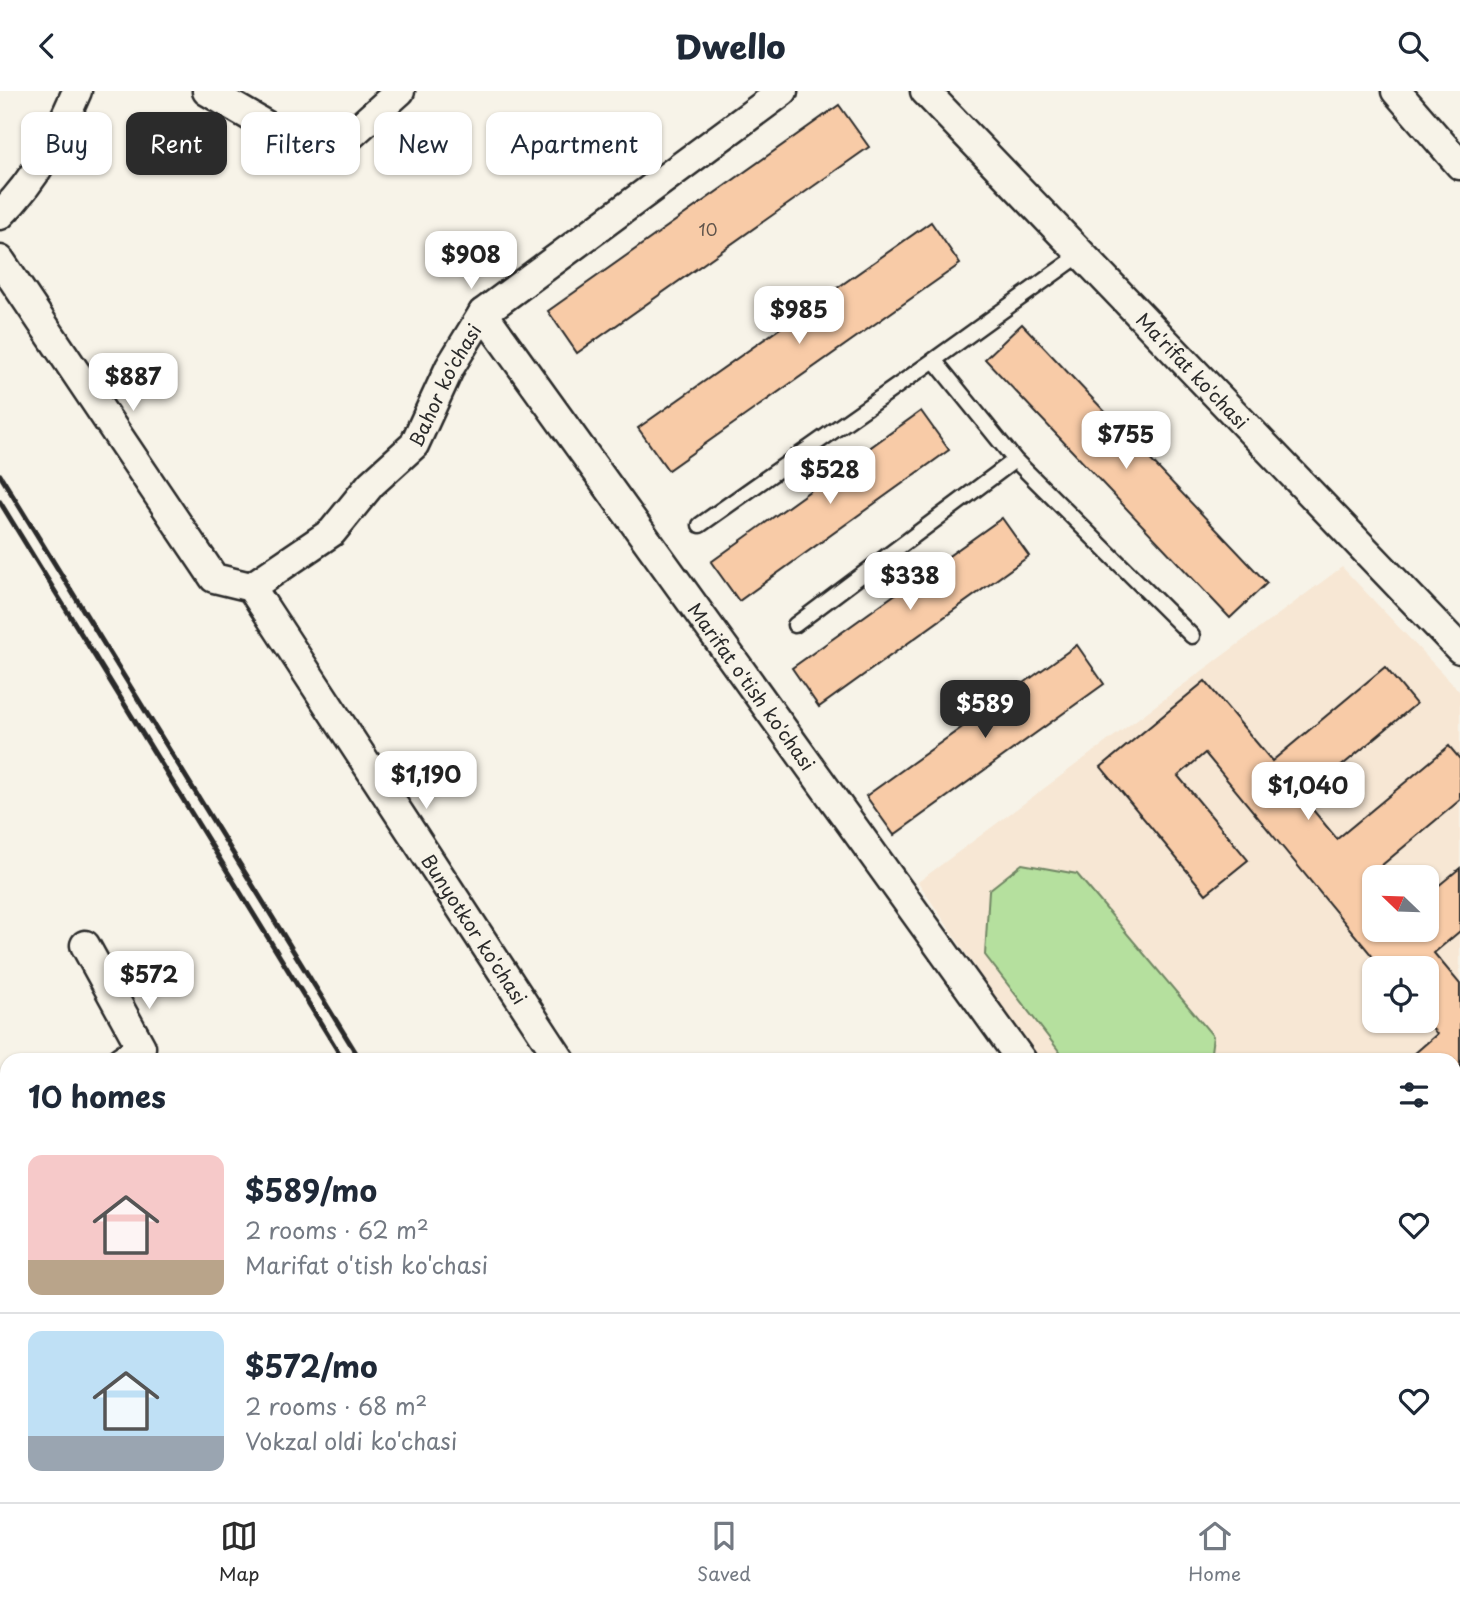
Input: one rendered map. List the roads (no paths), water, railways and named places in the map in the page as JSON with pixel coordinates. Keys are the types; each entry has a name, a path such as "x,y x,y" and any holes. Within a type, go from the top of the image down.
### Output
{"street":[{"path":"0,215 26,190 56,138 77,91"},
{"path":"207,91 312,152 332,152 400,91"},
{"name":"Bahor ko'chasi","path":"251,587 332,531 371,484 414,445 450,367 483,313 783,91"},
{"name":"Ma'rifat ko'chasi","path":"925,91 1460,649"},
{"path":"1396,91 1460,165"},
{"path":"0,260 214,578 251,587"},
{"name":"Marifat o'tish ko'chasi","path":"483,313 1016,1053"},
{"name":"Bunyotkor ko'chasi","path":"251,587 556,1053"},
{"path":"85,945 141,1047 132,1053"}],"lane":[{"path":"700,525 1081,254"},
{"path":"934,360 1015,460 1192,636"},
{"path":"795,625 1015,460"}],"railway":[{"path":"0,475 356,1053"},
{"path":"0,502 339,1053"}]}
